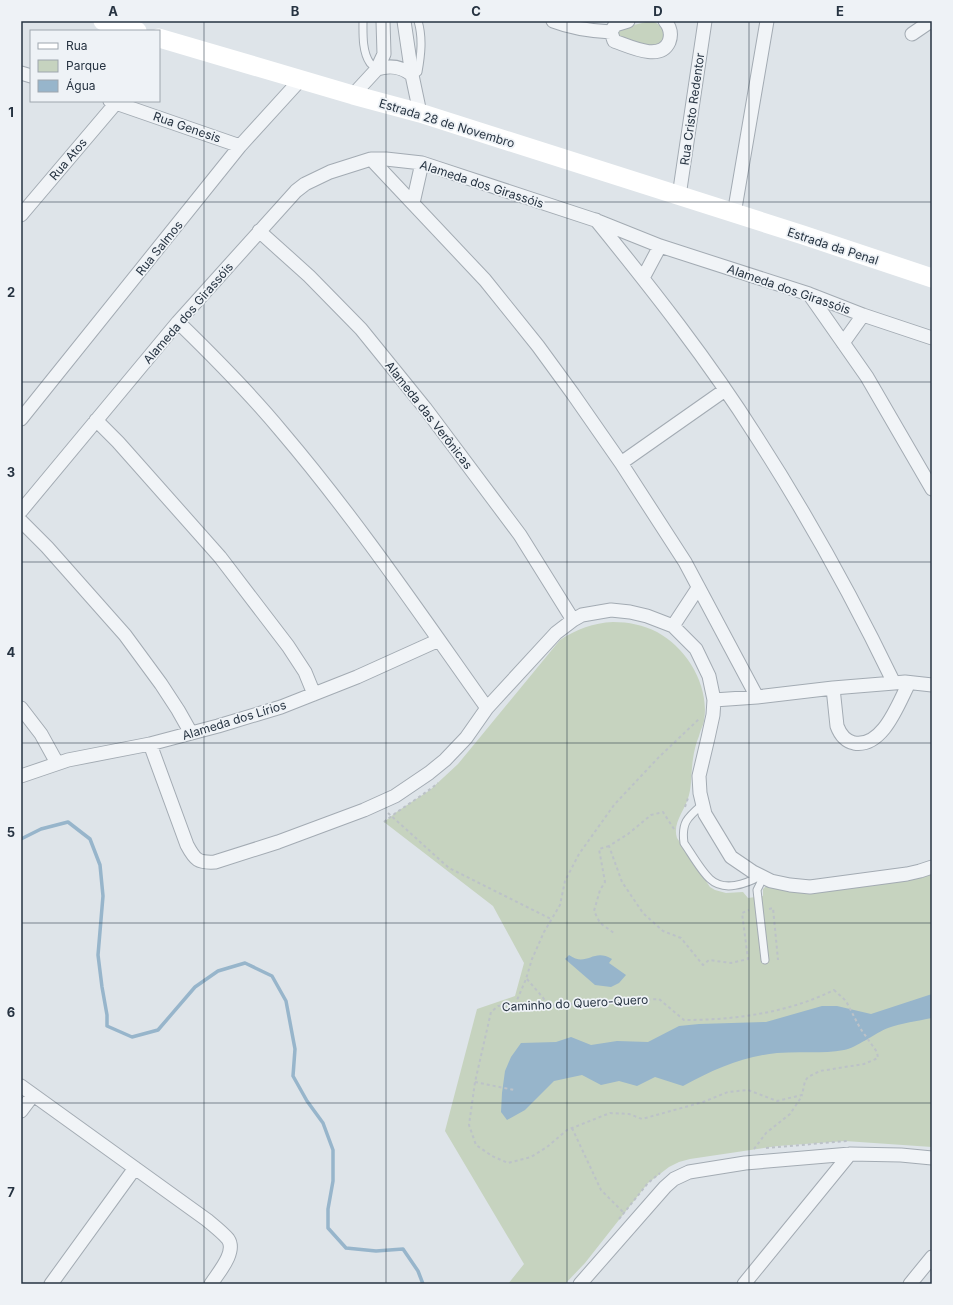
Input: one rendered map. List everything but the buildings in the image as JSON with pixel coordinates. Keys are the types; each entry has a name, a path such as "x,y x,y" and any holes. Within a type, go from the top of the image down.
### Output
{"street":[{"path":"103,21 134,30"},
{"path":"353,95 377,69 384,54 383,21"},
{"path":"404,21 412,75 420,113"},
{"path":"553,21 566,26 598,32 611,32"},
{"path":"628,21 615,25 611,32 614,41 650,53 664,48 669,40 670,30 665,21"},
{"name":"Rua Cristo Redentor","path":"679,196 705,21"},
{"path":"734,214 767,21"},
{"path":"912,34 931,21"},
{"name":"Estrada 28 de Novembro","path":"160,38 353,95 420,113 734,214"},
{"path":"377,69 391,66 398,67 412,75"},
{"name":"Rua Salmos","path":"21,420 240,146 301,79"},
{"name":"Rua Genesis","path":"113,102 240,146"},
{"name":"Rua Atos","path":"21,215 113,102"},
{"path":"371,159 485,280 538,346 621,463 685,562 757,697"},
{"name":"Alameda dos Girassóis","path":"21,511 178,322 296,191 305,184 330,172 371,159 422,163 595,220 660,246 809,294 863,315 932,338"},
{"path":"414,203 422,163"},
{"name":"Estrada da Penal","path":"734,214 932,277"},
{"path":"595,220 643,278 725,390 756,436 821,543 860,614 894,683"},
{"name":"Alameda das Verônicas","path":"260,231 309,276 361,329 416,396 520,535 553,585 573,620"},
{"path":"643,278 660,246"},
{"path":"809,294 867,377 932,489"},
{"path":"843,343 863,315"},
{"path":"178,322 207,350 281,431 362,534 487,708"},
{"path":"621,463 725,390"},
{"path":"96,420 118,442 220,557 288,646 305,672 314,694"},
{"path":"21,522 47,547 125,635 170,697 191,733"},
{"path":"673,626 698,588"},
{"path":"150,744 192,855 197,860 204,863 215,862 278,842 378,804 395,796 445,760 466,738 487,708 556,633 582,615 611,610 630,612 647,616 673,626 696,649 709,676 714,700 710,730 699,776 700,793 705,814 731,857 771,882 810,886 907,874 932,868"},
{"name":"Alameda dos Lírios","path":"21,776 68,760 150,744 281,707 357,677 439,640"},
{"path":"714,700 894,683 932,685"},
{"path":"832,688 839,732 850,742 859,744 873,740 880,734 893,714 909,683"},
{"path":"21,708 40,734 57,763"},
{"path":"21,1086 207,1220 224,1235 229,1241 231,1247 229,1254 211,1284"},
{"path":"21,1111 33,1095"},
{"path":"744,1284 850,1154"},
{"path":"580,1284 665,1187 674,1179 689,1172 744,1163 850,1154 901,1155 932,1158"},
{"path":"51,1284 135,1168"},
{"path":"910,1284 932,1257"}],"lane":[{"path":"363,21 364,40 369,62 377,69"},
{"path":"412,75 418,72 420,60 421,36 418,21"},
{"path":"703,804 685,820 683,836 684,843 709,878 720,884 729,886 748,883 762,877"},
{"path":"762,877 757,890 765,960"}],"path":[{"path":"515,1005 544,932 560,905 565,882 579,854 614,805 659,757 703,716"},
{"path":"384,822 440,782"},
{"path":"683,811 689,795"},
{"path":"378,804 449,868 551,918"},
{"path":"614,932 600,923 594,911 600,890 605,882 599,849 609,846 628,834 651,815 663,812 675,832 676,825"},
{"path":"609,846 622,882 643,913 663,930 681,938 703,965 709,960 731,963 748,959 742,913 749,911 748,898 763,896 764,909 773,908 778,960"},
{"path":"526,979 550,1006"},
{"name":"Caminho do Quero-Quero","path":"834,990 846,1002 868,1040 877,1052 878,1058 864,1064 820,1071 808,1077 805,1081 802,1095 776,1101 748,1090 728,1092 703,1102 642,1119 630,1114 610,1113 567,1130 547,1147 531,1157 508,1163 492,1156 476,1145 469,1125 475,1082 491,1012 498,1006 550,1006 659,999 684,1020 691,1020 767,1012 790,1007 834,990"},
{"path":"475,1082 514,1090"},
{"path":"754,1149 766,1133 790,1114 802,1095"},
{"path":"572,1128 601,1190 624,1213"}],"green space":[{"path":"650,21 656,23 663,30 663,39 656,46 647,47 620,38 618,32 622,28"},
{"path":"613,622 630,623 641,626 657,632 668,639 687,658 700,682 705,708 704,721 694,753 689,795 676,827 676,833 677,838 710,887 726,893 743,892 748,898 763,896 763,889 766,886 932,872 932,1147 845,1141 778,1146 690,1159 679,1162 669,1167 648,1183 585,1263 565,1284 508,1284 524,1264 445,1131 477,1009 515,996 524,963 493,906 384,822 430,790 458,764 560,640 585,627"}],"water":[{"path":"569,955 581,959 600,955 605,956 612,959 609,963 626,975 619,983 611,987 595,985 565,959"},
{"path":"932,994 932,1018 904,1023 888,1028 849,1049 827,1052 777,1053 752,1057 717,1069 683,1086 655,1077 637,1086 619,1081 601,1085 582,1075 554,1081 525,1110 507,1120 501,1112 505,1071 511,1057 521,1043 556,1042 571,1037 591,1045 617,1041 648,1042 679,1026 766,1022 822,1006 837,1006 871,1014"}],"waterway":[{"path":"21,839 41,829 68,822 90,839 100,865 103,896 98,955 107,1015 107,1026 132,1037 158,1030 195,987 218,971 245,963 272,976 286,1001 295,1049 293,1076 307,1101 323,1123 333,1150 333,1181 328,1209 328,1228 346,1248 376,1251 403,1249 418,1271 423,1284"}]}
